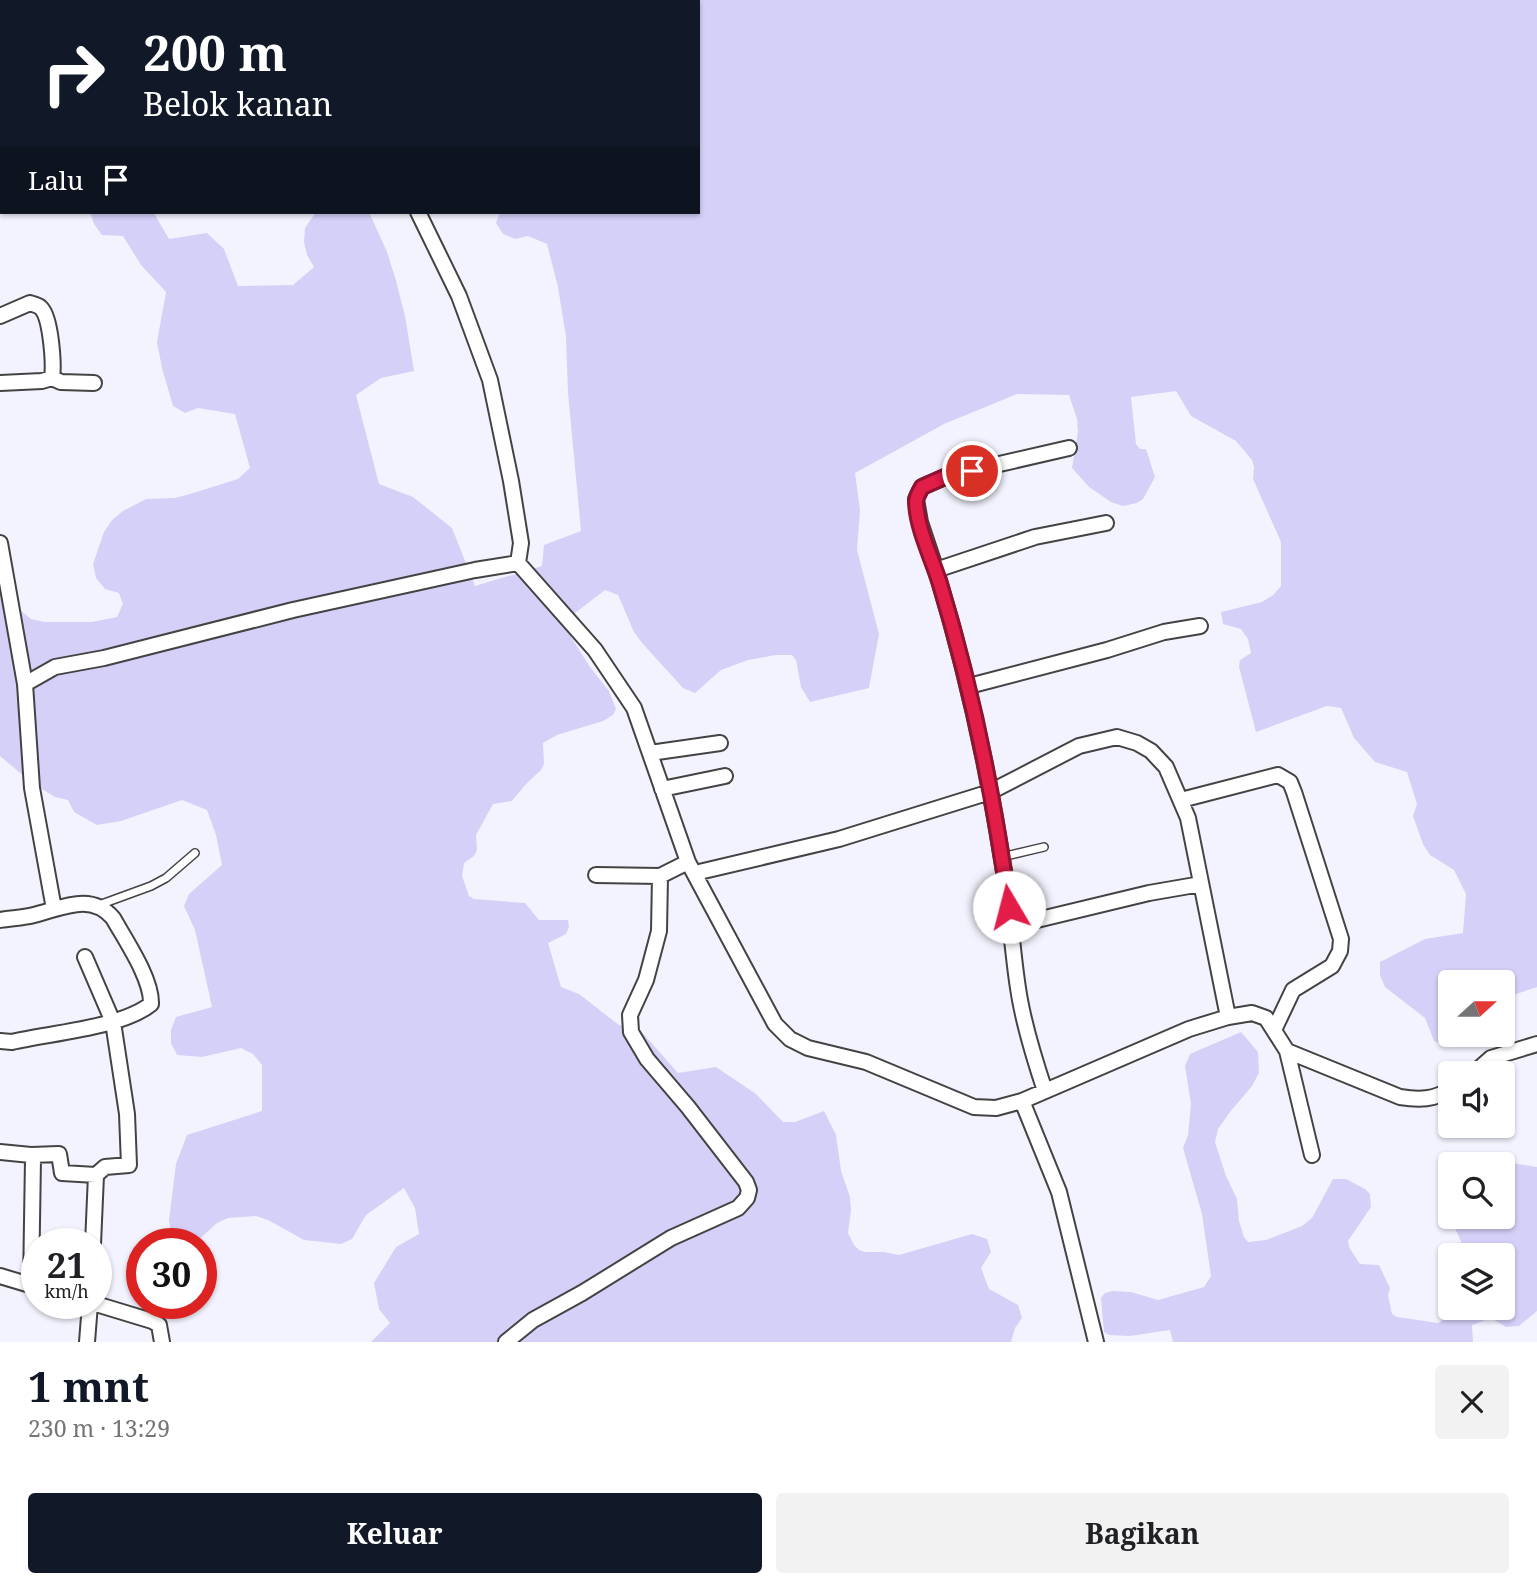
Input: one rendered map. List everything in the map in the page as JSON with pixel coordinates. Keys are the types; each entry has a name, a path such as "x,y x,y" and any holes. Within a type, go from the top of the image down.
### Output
{"street":[{"path":"419,214 460,296 490,380 521,544 518,563"},
{"path":"0,316 30,303 39,306 45,314 54,363 52,378"},
{"path":"0,383 52,378 61,382 94,383"},
{"path":"1045,1091 1033,1056 1018,989 1001,857 969,686 920,522 916,499 922,487 947,476 1069,448"},
{"path":"936,570 1035,537 1106,523"},
{"path":"0,543 25,684 32,788 54,909"},
{"path":"25,684 55,667 104,658 293,610 518,563"},
{"path":"518,563 595,650 634,708 691,867 775,1024 790,1038 808,1048 866,1062 974,1107 996,1108 1022,1101 1189,1029 1252,1013 1266,1018 1287,1051 1312,1155"},
{"path":"969,686 1107,650 1164,632 1200,626"},
{"path":"596,875 660,876 691,867 839,839 990,792 1079,746 1117,737 1151,751 1166,767 1181,800 1188,818 1228,1017"},
{"path":"650,752 720,743"},
{"path":"1181,800 1278,775 1290,782 1341,939 1340,951 1332,966 1293,990 1274,1030"},
{"path":"662,789 725,776"},
{"path":"506,1342 533,1320 671,1238 738,1208 747,1198 749,1190 746,1182 647,1059 631,1032 630,1015 646,980 659,931 660,876"},
{"path":"1012,926 1149,893 1201,884"},
{"path":"0,920 31,916 85,903 98,905 113,918 148,984 151,996 150,1004 145,1008 113,1022 12,1042 0,1041"},
{"path":"0,1152 59,1154 62,1173 96,1175 105,1167 129,1165 127,1114 113,1022 85,957"},
{"path":"1488,1061 1537,1044"},
{"path":"1287,1051 1400,1097 1418,1100 1438,1096"},
{"path":"1022,1101 1059,1192 1096,1342"},
{"path":"31,1155 34,1166 34,1228"},
{"path":"94,1228 96,1175"},
{"path":"0,1276 21,1282"},
{"path":"112,1309 159,1325 162,1342"},
{"path":"87,1342 89,1319"}],"lane":[{"path":"1001,857 1044,846"},
{"path":"98,905 166,878 195,853"}],"shaded area":[{"path":"700,0 1537,0 1537,987 1516,994 1516,970 1438,970 1438,1043 1434,1041 1425,1018 1385,987 1380,975 1380,962 1425,939 1463,933 1466,894 1454,870 1430,855 1423,844 1413,816 1417,804 1407,772 1375,762 1354,738 1341,708 1327,706 1256,732 1239,667 1240,660 1251,653 1248,639 1241,629 1223,624 1221,612 1262,602 1281,586 1281,542 1253,479 1252,460 1236,441 1191,416 1176,391 1131,397 1136,444 1140,449 1146,449 1155,477 1143,499 1123,506 1111,502 1089,487 1072,468 1078,432 1077,419 1069,395 1017,394 944,424 855,473 860,510 857,550 879,634 869,688 810,702 801,687 796,660 792,655 776,655 748,660 721,670 695,693 683,688 642,643 634,632 618,595 605,590 562,623 609,691 616,709 613,715 603,721 557,735 543,743 544,764 541,770 512,801 493,804 476,835 477,850 474,856 464,863 462,876 469,896 474,899 525,903 539,920 568,920 566,934 548,943 561,987 579,994 619,1025 640,1030 678,1073 716,1067 756,1094 783,1122 795,1122 824,1111 836,1135 841,1171 850,1197 848,1233 859,1250 899,1255 972,1234 987,1239 991,1252 981,1268 989,1289 1018,1305 1022,1318 1015,1328 1011,1342 371,1342 390,1323 379,1309 374,1283 396,1247 419,1234 415,1208 404,1188 366,1215 352,1239 341,1244 304,1240 256,1216 228,1218 212,1228 170,1228 176,1164 187,1135 262,1111 262,1065 253,1054 241,1048 202,1057 177,1055 171,1043 171,1030 176,1017 212,1007 195,930 184,906 189,894 222,865 216,835 207,810 182,800 121,821 97,825 74,812 68,800 55,797 32,783 0,756 0,590 1,595 31,619 44,622 92,622 117,617 123,604 119,593 105,589 96,578 93,564 104,532 112,520 146,499 175,498 190,494 238,479 250,468 235,414 198,408 185,413 173,406 157,342 166,292 141,265 123,236 102,235 91,214 155,214 169,239 207,233 224,249 238,286 293,285 314,267 304,242 305,228 315,214 370,214 395,277 414,371 381,378 356,395 379,484 413,497 452,528 475,586 542,566 544,545 581,531 568,393 566,337 558,287 547,244 528,236 515,239 503,234 496,223 499,214 700,214"},
{"path":"1241,1032 1258,1052 1259,1073 1218,1129 1215,1142 1237,1199 1239,1221 1248,1242 1266,1240 1302,1226 1312,1218 1333,1179 1346,1179 1370,1194 1371,1207 1348,1241 1349,1247 1360,1264 1379,1265 1390,1288 1388,1295 1392,1314 1438,1323 1443,1320 1486,1320 1472,1325 1473,1342 1173,1342 1170,1330 1130,1336 1109,1335 1104,1332 1101,1298 1105,1293 1131,1292 1158,1300 1204,1287 1211,1276 1202,1214 1183,1148 1188,1135 1191,1104 1185,1066 1190,1054"},
{"path":"1515,1163 1537,1167 1537,1311 1519,1326 1506,1327 1494,1320 1515,1320 1515,1243 1462,1243 1455,1229 1515,1229"}],"route":[{"path":"972,471 947,476 922,487 916,499 920,522 959,645 969,686 982,745 1009,907"}]}
